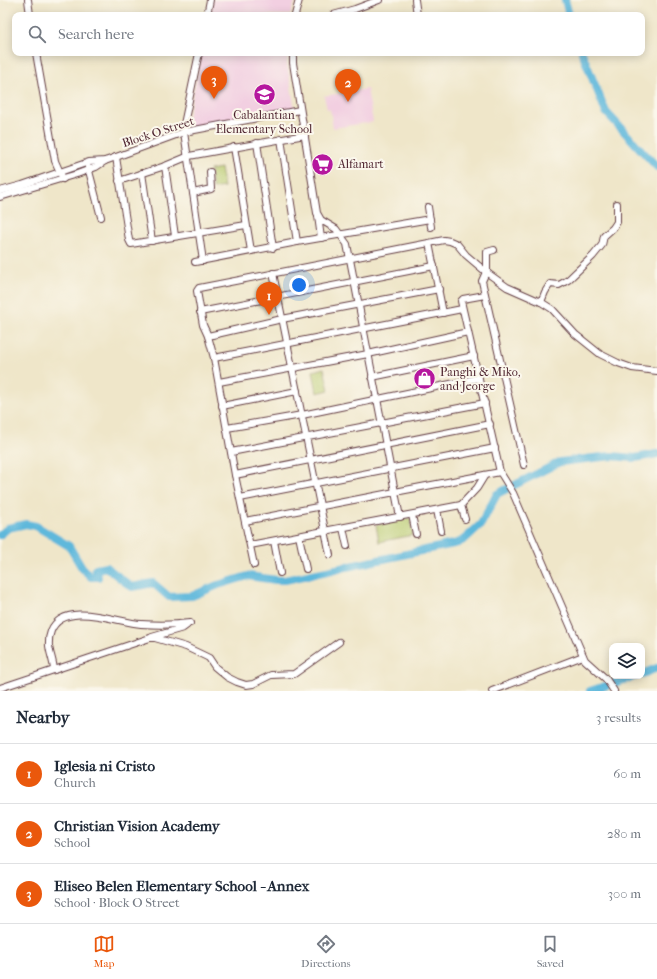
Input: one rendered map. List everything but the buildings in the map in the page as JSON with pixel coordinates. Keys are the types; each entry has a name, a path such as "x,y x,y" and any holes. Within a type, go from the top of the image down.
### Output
{"street":[{"path":"28,0 30,12"},
{"path":"208,12 210,0"},
{"path":"296,12 300,0"},
{"path":"344,12 379,0"},
{"path":"415,0 417,12"},
{"path":"37,56 55,162 61,176"},
{"path":"198,56 184,124 184,132 203,261"},
{"path":"293,56 292,63 321,238"},
{"name":"Block O Street","path":"105,161 184,132 300,110"},
{"path":"119,181 165,166 188,156 305,135"},
{"path":"281,139 297,242"},
{"path":"257,143 273,248"},
{"path":"234,147 251,251"},
{"path":"116,157 129,242 132,244 246,225"},
{"path":"61,176 86,163 105,161"},
{"path":"3,193 61,176 89,170 105,161"},
{"path":"86,163 101,217"},
{"path":"165,166 175,236"},
{"path":"193,193 211,189 210,172"},
{"path":"142,173 152,240"},
{"path":"541,302 550,284 559,285 568,280 578,272 599,249 604,236 617,222 617,204"},
{"path":"428,207 431,227"},
{"path":"317,213 321,220 336,229 347,244 400,517"},
{"path":"195,262 340,234 430,219"},
{"path":"254,565 235,475 214,358 200,312 197,291 199,288 444,240 450,241 457,244 466,255 507,287 541,302 556,313 575,334 600,354 632,368 657,371"},
{"path":"429,243 443,313"},
{"path":"494,250 487,252 486,272 482,281 524,465"},
{"path":"200,312 434,266"},
{"path":"273,273 330,556"},
{"path":"208,336 282,319 438,289"},
{"path":"485,295 463,299 460,301 500,472 511,489 585,660 606,679 614,690"},
{"path":"214,358 462,309"},
{"path":"218,382 368,354 468,332"},
{"path":"372,377 474,356"},
{"path":"227,428 302,415 479,378"},
{"path":"222,406 297,391"},
{"path":"231,452 485,403"},
{"path":"235,475 490,424"},
{"path":"240,498 495,448"},
{"path":"245,521 500,472"},
{"path":"250,546 462,505 477,488 485,475"},
{"path":"462,505 465,519"},
{"path":"437,510 441,531"},
{"path":"412,515 416,534"},
{"path":"343,528 347,546"},
{"path":"299,536 306,569"},
{"path":"274,541 280,573"},
{"path":"0,688 183,628 190,623 177,625 140,624 88,615 63,617 55,624 51,633 48,647 54,670"},
{"path":"150,638 155,638 186,647 205,656 212,661 215,667 227,677 246,685 253,684 271,675 294,674 339,642"},
{"path":"492,691 584,656"}],"shaded area":[{"path":"213,0 296,0 291,12 211,12"},
{"path":"201,56 288,56 287,63 295,110 185,130"},
{"path":"367,89 373,122 333,128 330,109 327,109 324,96"}],"green space":[{"path":"221,168 224,187 213,189 210,170"},
{"path":"324,368 329,390 317,393 313,371"},
{"path":"410,518 413,535 379,542 376,525"}],"waterway":[{"path":"565,0 568,12"},
{"path":"583,56 606,112 657,167"},
{"path":"0,535 8,528 26,524 36,526 69,546 82,568 91,577 98,577 96,569 106,567 132,587 153,583 169,597 192,596 218,585 248,576 285,580 458,543 465,539 481,524 497,494 560,462 611,456 635,458 657,454"},
{"path":"645,673 657,668"},
{"path":"590,691 627,679"}],"place":[{"name":"Cabalantian Elementary School","path":"264,94"},
{"name":"Eliseo Belen Elementary School - Annex","path":"214,99"},
{"name":"Christian Vision Academy","path":"348,102"},
{"name":"Alfamart","path":"322,164"},
{"name":"Iglesia ni Cristo","path":"269,315"},
{"name":"Panghi & Miko, and Jeorge","path":"425,379"}]}
